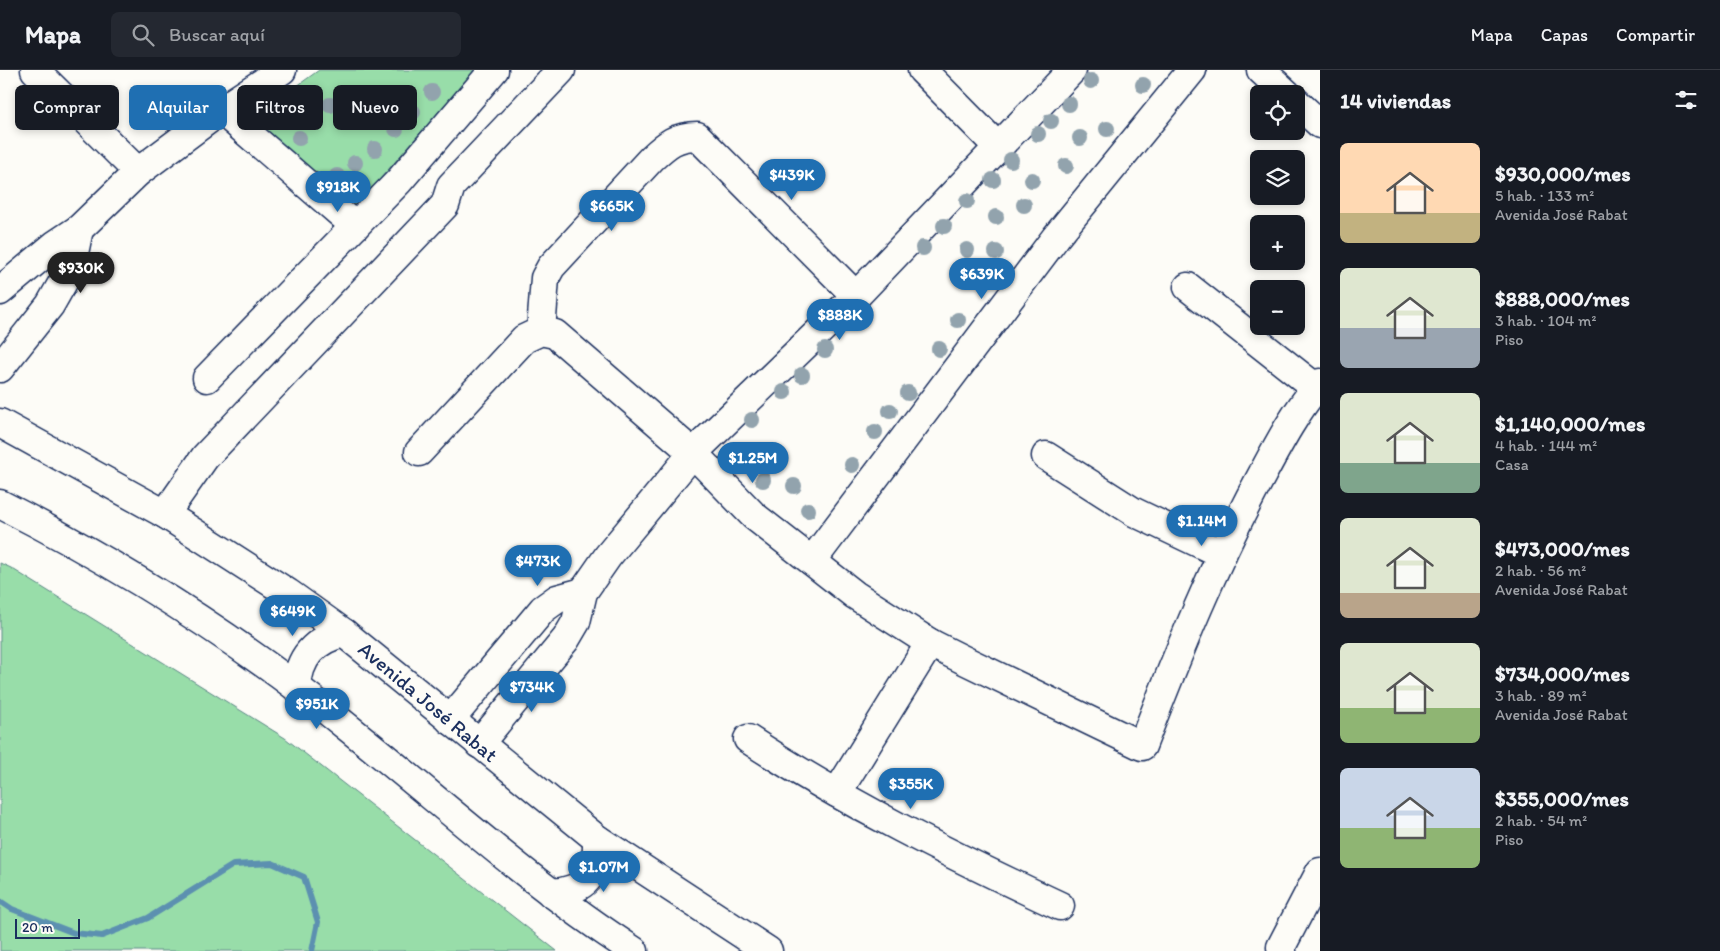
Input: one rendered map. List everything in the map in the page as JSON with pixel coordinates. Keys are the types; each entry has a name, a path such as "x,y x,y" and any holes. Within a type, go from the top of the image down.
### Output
{"street":[{"path":"35,70 138,172"},
{"path":"227,106 282,70"},
{"path":"207,378 399,181 494,70"},
{"path":"165,514 205,457 445,205 451,186 561,70"},
{"path":"922,70 999,148"},
{"path":"479,744 566,639 576,622 583,592 608,556 693,453 856,296 1072,70"},
{"path":"812,562 1056,237 1192,70"},
{"path":"1261,70 1277,85"},
{"path":"227,115 355,226"},
{"path":"0,291 55,245 79,229 138,172 194,130"},
{"path":"541,331 545,278 551,268 652,158 670,141 683,136 697,136 856,296"},
{"path":"0,368 54,298 71,268 79,229"},
{"path":"419,452 524,339 541,331 555,334 693,453 754,516 855,595 930,643 1017,688 1142,746 1183,640 1222,554 1279,444 1318,386 1188,287"},
{"name":"Avenida José Rabat","path":"0,423 165,514 240,560 344,633 597,839 768,951"},
{"path":"1046,456 1134,512 1222,554"},
{"path":"0,504 132,576 224,636 298,688 551,893 634,951"},
{"path":"450,720 543,609 557,599 583,592"},
{"path":"298,688 302,664 310,650 324,639 344,633"},
{"path":"837,793 930,643"},
{"path":"748,739 837,793 949,854 1060,906"},
{"path":"551,893 564,892 576,888 591,876 598,856 597,839"},
{"path":"1282,951 1281,947 1320,872"}],"green space":[{"path":"319,70 475,70 354,209 266,130 323,130 323,85 298,85"},
{"path":"0,563 285,738 557,951 0,951"}],"waterway":[{"path":"0,901 12,909 74,933 102,936 148,918 233,865 272,863 304,877 318,922 312,951"}]}
